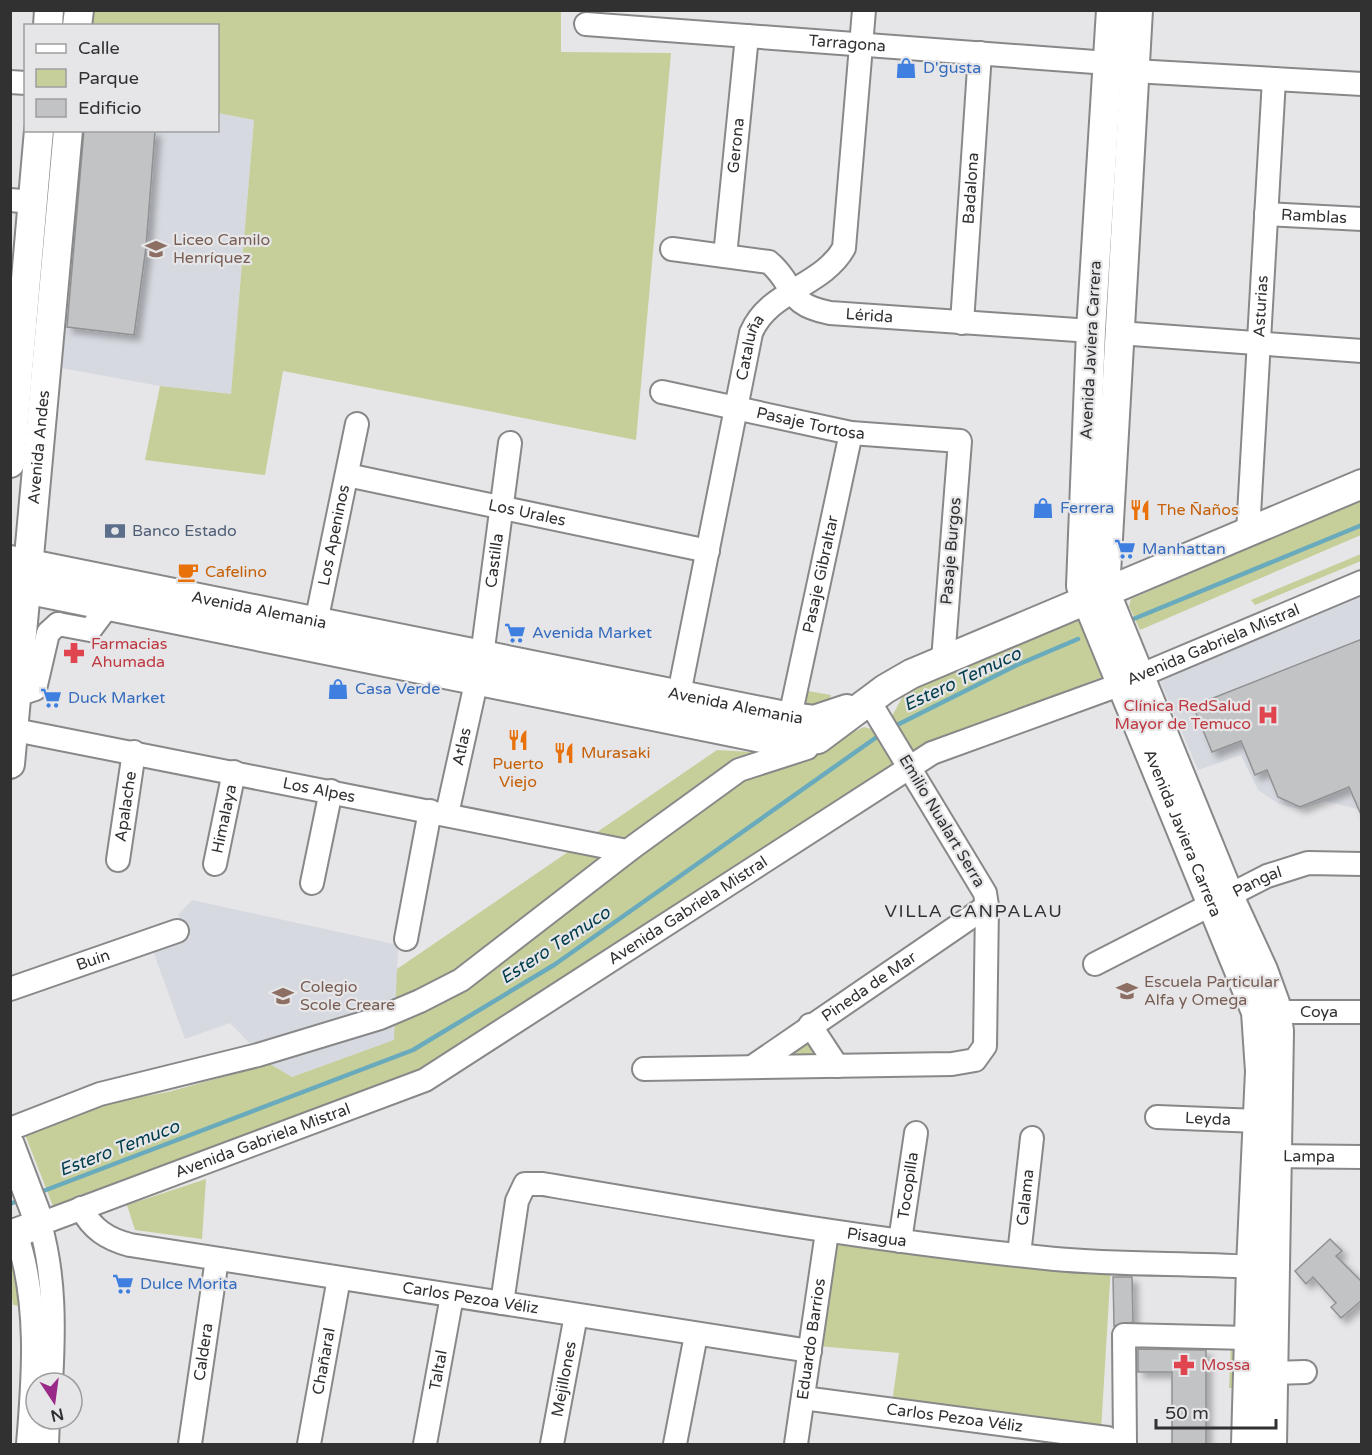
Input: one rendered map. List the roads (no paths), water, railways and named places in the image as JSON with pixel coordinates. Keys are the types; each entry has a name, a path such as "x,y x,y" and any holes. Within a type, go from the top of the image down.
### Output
{"main road":[{"name":"Avenida Javiera Carrera","path":"1096,596 1081,586 1109,341 1106,97 1118,80 1138,10"},
{"path":"1111,19 1121,67"},
{"name":"Avenida Javiera Carrera","path":"1121,67 1096,596 1220,900 1256,1012 1260,1071 1258,1121 1266,1156 1260,1374 1246,1444"},
{"name":"Avenida Andes","path":"10,463 22,201 39,132"},
{"name":"Avenida Andes","path":"10,764 12,729 28,679 25,579 68,132"},
{"path":"873,707 911,674 1362,484"},
{"name":"Avenida Alemania","path":"25,579 108,606 314,633"},
{"name":"Avenida Alemania","path":"25,579 314,633 677,707 814,720 873,707"},
{"name":"Avenida Alemania","path":"677,707 735,732 786,743 818,739 873,707"},
{"name":"Avenida Javiera Carrera","path":"1220,900 1263,970 1277,1012 1279,1051 1251,1267 1248,1338 1260,1374 1272,1444"},
{"path":"10,1144 23,1178 20,1223"}],"street":[{"name":"Cataluña","path":"677,707 755,325 765,311 829,268 844,248 864,10"},
{"name":"Tarragona","path":"586,24 1362,84"},
{"name":"Gerona","path":"725,256 747,36"},
{"name":"Badalona","path":"962,323 980,53"},
{"name":"Asturias","path":"1248,532 1274,79"},
{"name":"Ramblas","path":"1266,214 1362,219"},
{"name":"Lérida","path":"672,249 769,262 785,279 790,293 804,304 830,313 962,323 1109,341 1259,344 1362,351"},
{"name":"Pasaje Tortosa","path":"662,392 736,410 851,433 960,441"},
{"name":"Los Apeninos","path":"314,633 357,424"},
{"name":"Pasaje Gibraltar","path":"790,717 851,433"},
{"name":"Pasaje Burgos","path":"943,660 960,441"},
{"name":"Castilla","path":"479,668 503,509 510,442"},
{"name":"Los Urales","path":"347,475 708,551"},
{"path":"25,579 58,624 90,630 108,606"},
{"name":"Avenida Gabriela Mistral","path":"20,1223 91,1204 425,1080 907,761 1172,663 1252,637 1356,593"},
{"path":"28,679 48,633 58,624"},
{"name":"Atlas","path":"406,939 479,668"},
{"name":"Emilio Nualart Serra","path":"644,1069 952,1065 975,1060 985,1046 987,906 985,893 873,707"},
{"name":"Los Alpes","path":"12,729 627,851"},
{"path":"735,732 739,770"},
{"path":"10,1129 100,1094 258,1055 380,1018 420,1001 461,980 627,851 739,770 807,748 818,739"},
{"name":"Apalache","path":"118,860 134,752"},
{"name":"Himalaya","path":"215,864 234,772"},
{"path":"312,883 331,791"},
{"name":"Pangal","path":"1095,964 1267,876 1308,863 1362,864"},
{"name":"Pineda de Mar","path":"752,1067 810,1025 987,906"},
{"name":"Buin","path":"10,988 177,932"},
{"name":"Coya","path":"1277,1012 1362,1012"},
{"path":"810,1025 837,1066"},
{"name":"Leyda","path":"1157,1117 1258,1121"},
{"name":"Tocopilla","path":"900,1241 916,1133"},
{"name":"Calama","path":"1018,1255 1032,1138"},
{"name":"Lampa","path":"1266,1156 1362,1157"},
{"name":"Pisagua","path":"502,1304 517,1201 525,1184 543,1184 827,1232 1018,1255 1059,1259 1251,1267"},
{"name":"Carlos Pezoa Véliz","path":"91,1204 89,1223 101,1234 114,1241 130,1245 810,1352"},
{"path":"20,1223 50,1269 53,1295 51,1371"},
{"path":"20,1223 32,1317 28,1444"},
{"name":"Eduardo Barrios","path":"796,1444 827,1232"},
{"name":"Caldera","path":"190,1444 217,1259"},
{"name":"Chañaral","path":"309,1444 339,1278"},
{"name":"Taltal","path":"425,1444 452,1296"},
{"name":"Mejillones","path":"552,1444 576,1315"},
{"path":"675,1444 696,1335"},
{"path":"1116,1441 1124,1335 1248,1338"},
{"path":"1260,1374 1305,1372"},
{"name":"Carlos Pezoa Véliz","path":"803,1398 1116,1441"}],"waterway":[{"name":"Estero Temuco","path":"1131,620 1362,525"},
{"name":"Estero Temuco","path":"891,728 1017,665 1078,639"},
{"name":"Estero Temuco","path":"38,1193 413,1050 554,965 881,734"},
{"name":"Estero Temuco","path":"10,1204 22,1199"}],"place":[{"name":"D'gusta","path":"906,68"},
{"name":"Liceo Camilo Henríquez","path":"156,249"},
{"name":"Ferrera","path":"1043,508"},
{"name":"The Ñaños","path":"1140,510"},
{"name":"Banco Estado","path":"115,531"},
{"name":"Manhattan","path":"1125,549"},
{"name":"Cafelino","path":"188,572"},
{"name":"Avenida Market","path":"515,633"},
{"name":"Farmacias Ahumada","path":"74,653"},
{"name":"Casa Verde","path":"338,689"},
{"name":"Duck Market","path":"51,698"},
{"name":"Clínica RedSalud Mayor de Temuco","path":"1268,715"},
{"name":"Puerto Viejo","path":"518,740"},
{"name":"Murasaki","path":"564,753"},
{"name":"Escuela Particular Alfa y Omega","path":"1127,991"},
{"name":"Colegio Scole Creare","path":"283,996"},
{"name":"Dulce Morita","path":"123,1284"},
{"name":"Mossa","path":"1184,1365"}],"district":[{"name":"VILLA CANPALAU","path":"974,911"}]}
